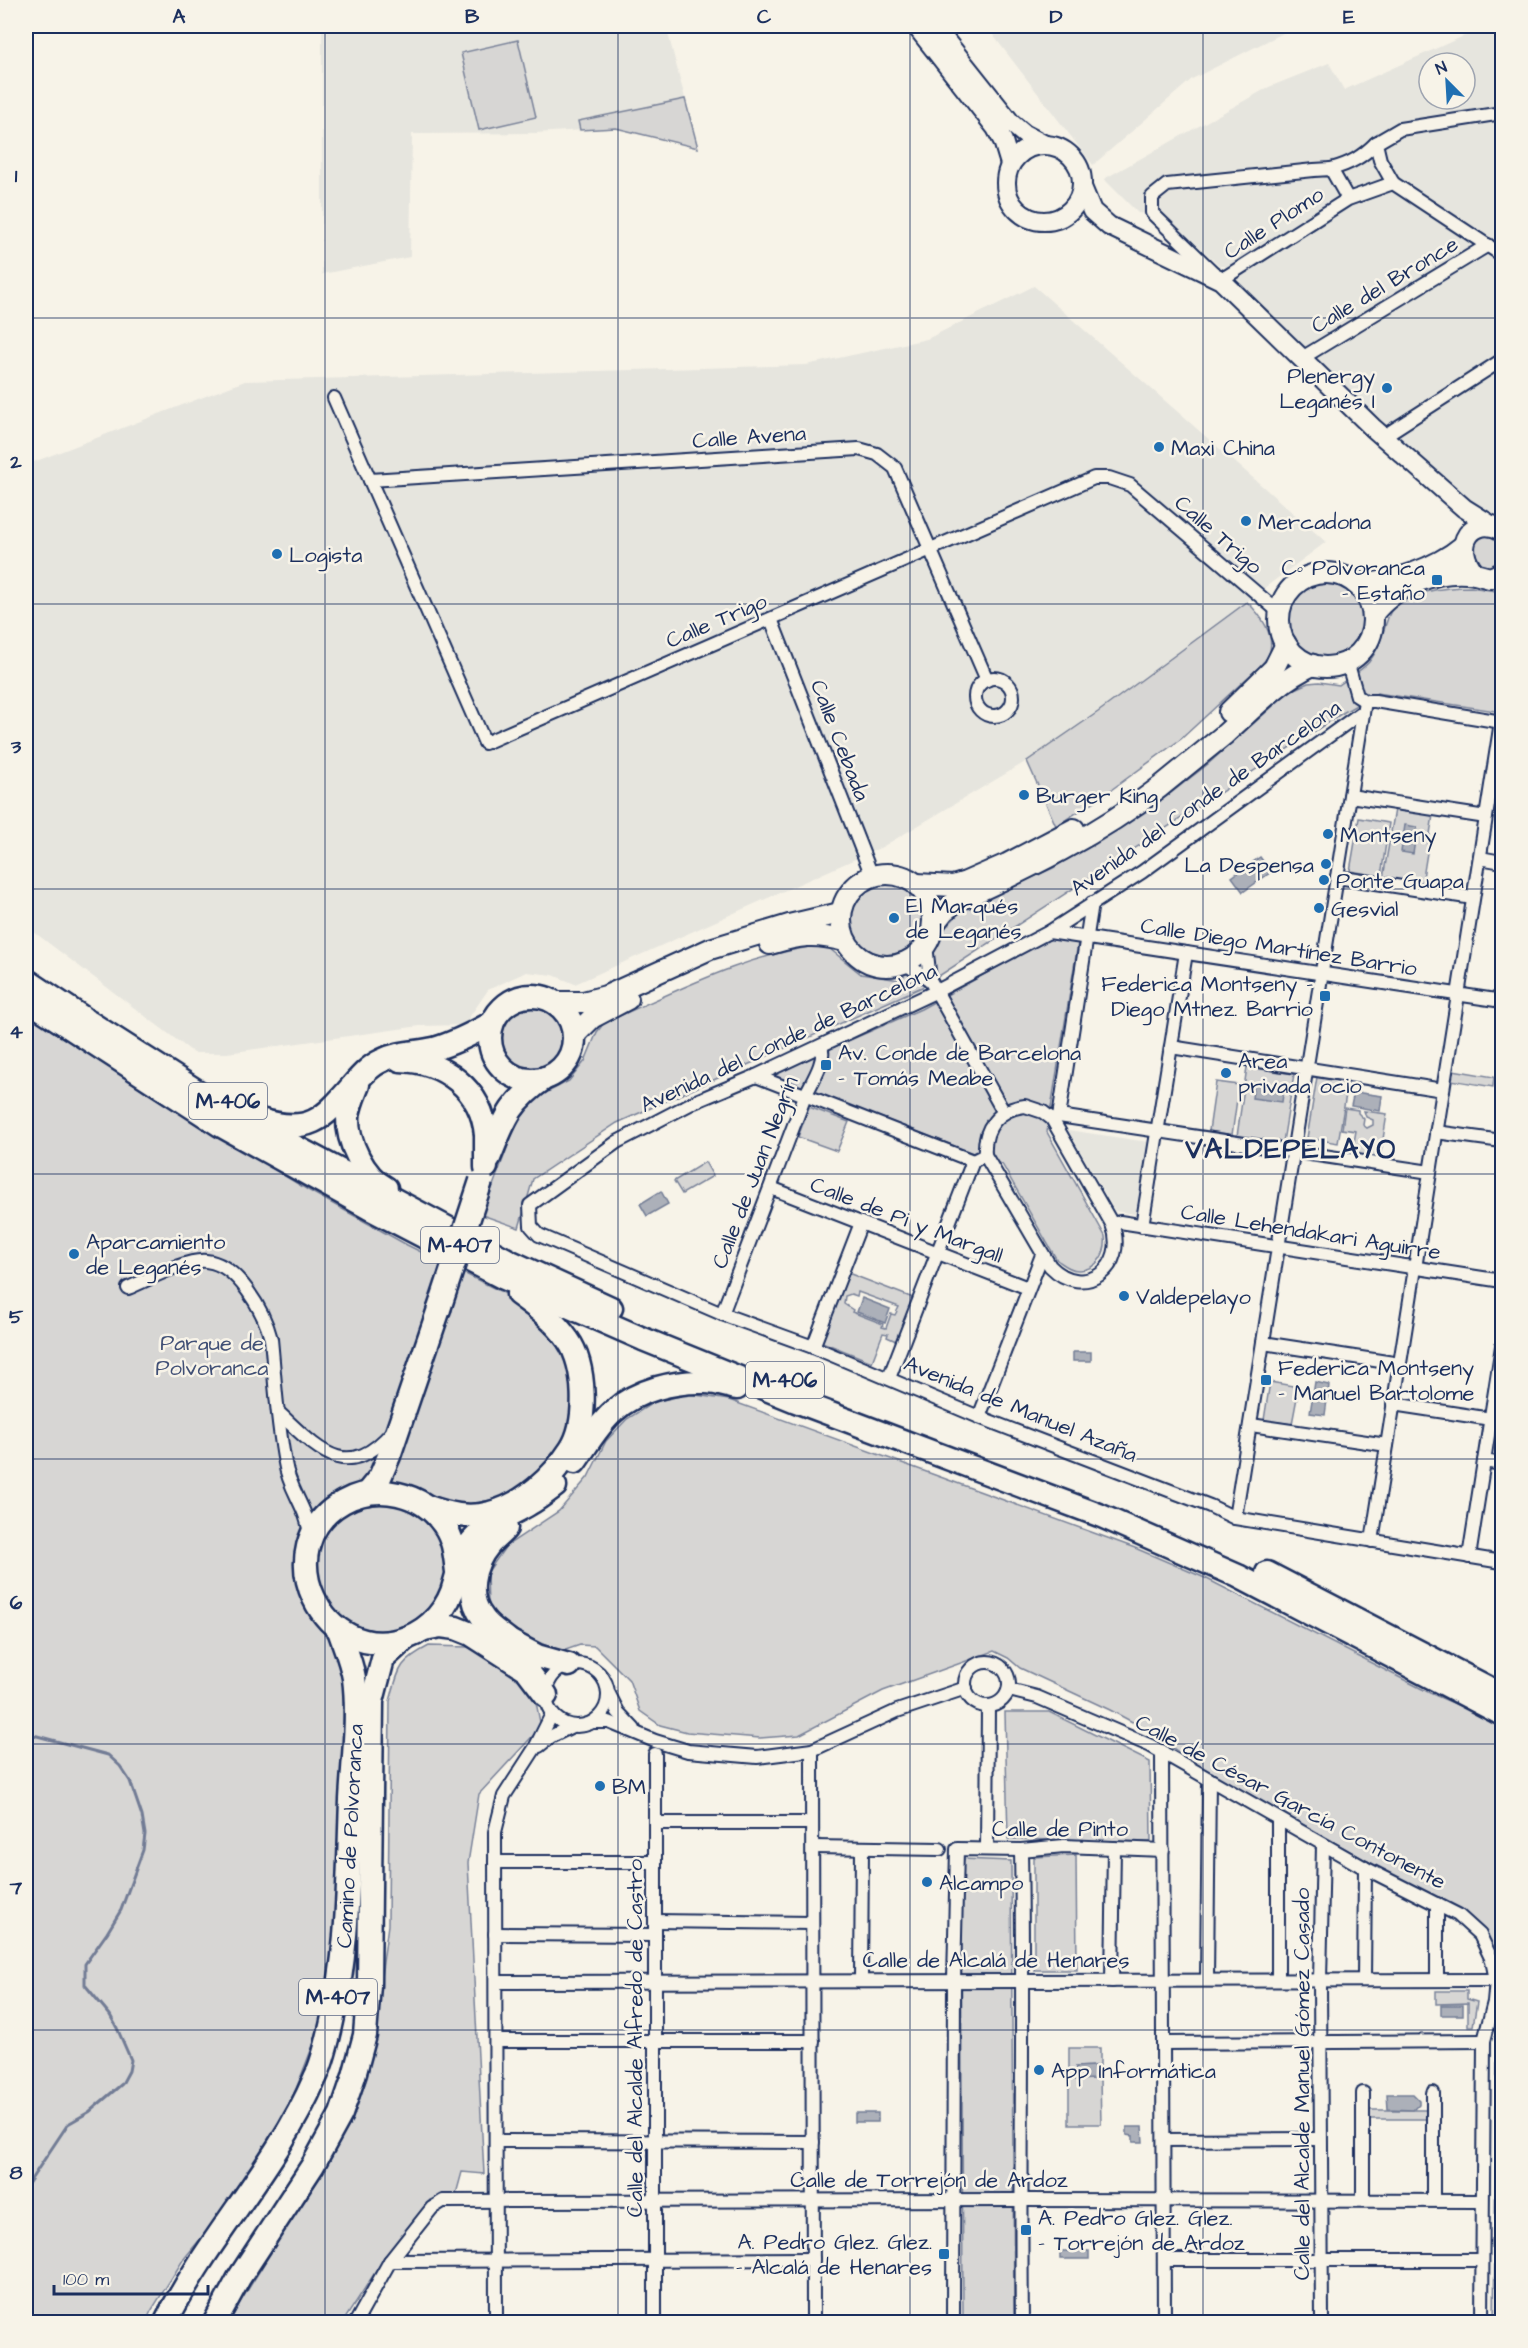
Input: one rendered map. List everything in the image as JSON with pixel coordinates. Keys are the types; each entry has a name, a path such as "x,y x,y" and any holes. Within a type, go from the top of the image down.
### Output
{"highway":[{"name":"M-406","path":"26,980 228,1111 511,1262 644,1323 811,1390 1105,1502 1244,1561 1503,1695"},
{"path":"492,1023 507,1004 519,998 543,997 554,1002 564,1011 571,1023 574,1036"},
{"name":"M-406","path":"26,999 220,1125 369,1208 504,1278 643,1339 796,1401 1099,1515 1238,1576 1503,1714"},
{"name":"M-406","path":"89,1022 261,1120 287,1126 301,1126 313,1122 333,1108 362,1075 383,1060 406,1052 434,1049 464,1052 498,1064"},
{"name":"M-407","path":"492,1023 491,1048 504,1087 499,1134"},
{"name":"M-406","path":"434,1049 466,1038 492,1023"},
{"name":"M-407","path":"367,1493 380,1477 499,1134 518,1099 567,1062 574,1036"},
{"path":"383,1060 412,1060 433,1065 452,1075 470,1092 481,1113 486,1133 484,1174"},
{"path":"498,1064 522,1079 545,1078"},
{"name":"M-406","path":"362,1075 351,1102 348,1119 356,1152 366,1170 381,1185 426,1209 511,1262"},
{"name":"M-406","path":"369,1208 398,1231 513,1290 541,1311 569,1341 579,1368 583,1390 578,1428 572,1448 548,1478 512,1504 490,1513 450,1515 421,1503"},
{"name":"M-406","path":"508,1640 483,1619 475,1604 472,1588 478,1566 488,1545 533,1509 555,1486 569,1471 600,1426 615,1410 632,1398 653,1389 687,1382 707,1382 796,1401"},
{"name":"M-407","path":"401,1419 397,1463 402,1483 444,1525 454,1548 456,1578 449,1601 438,1617 415,1634 383,1642 360,1640 339,1630 324,1616 313,1599 307,1580 306,1560 311,1540 322,1521 338,1505 352,1497 367,1493 399,1494 421,1503"},
{"name":"M-406","path":"456,1578 463,1555 472,1541 489,1525 531,1503 555,1486"},
{"path":"456,1578 460,1602 470,1616 537,1656 569,1665"},
{"path":"415,1634 441,1626 456,1628 471,1634 527,1670 549,1704"},
{"name":"Camino de Polvoranca","path":"166,2322 213,2242 270,2163 316,2077 341,1985 346,1929 355,1721 354,1677 339,1630"},
{"name":"Camino de Polvoranca","path":"215,2322 239,2278 313,2165 341,2114 354,2076 365,2035 369,1985 372,1701 383,1659 415,1634"}],"main road":[{"path":"916,26 996,128 1003,141 1010,164"},
{"path":"934,26 1011,123 1024,134 1058,147 1073,158 1081,174 1082,187 1092,211 1109,225 1221,280 1383,436 1464,508 1497,527"},
{"path":"1046,144 1025,149 1010,164 1005,187 1008,199 1015,209 1036,221 1075,219 1109,225"},
{"path":"1048,221 1060,218 1071,210 1079,199 1082,187"},
{"path":"1464,508 1466,561 1492,577"},
{"path":"1356,584 1385,582 1444,560 1482,526 1497,527"},
{"path":"1372,614 1392,594 1413,584 1450,572 1492,577"},
{"path":"1333,573 1356,584 1367,596 1372,614 1372,628 1364,647 1347,662 1337,666 1313,665 1302,660 1286,644 1280,629 1280,613 1284,599 1292,587 1304,578 1333,573"},
{"path":"1286,644 1267,677 1181,755 1115,802 1056,839 973,879 953,886 917,884 897,875 884,873 861,881 844,900 840,913 840,927 845,941 864,961 877,966 904,963 917,955 926,945 933,925 944,911 957,901 1058,853 1122,813 1158,788 1222,736 1285,680 1313,665"},
{"path":"917,884 927,896 932,910 933,925"},
{"path":"554,1002 584,1002 606,996 710,949 789,925 840,913"},
{"path":"574,1036 592,1018 611,1006 707,964 792,938 818,934 845,941"}],"street":[{"path":"1221,280 1152,213 1152,197 1167,185 1331,169 1359,159 1376,143 1400,129 1503,113"},
{"path":"1376,143 1380,160 1393,183 1503,255"},
{"path":"1331,169 1348,199"},
{"name":"Calle Plomo","path":"1221,280 1348,199 1393,183"},
{"name":"Calle del Bronce","path":"1302,358 1488,245"},
{"path":"1383,436 1503,360"},
{"name":"Calle Trigo","path":"334,398 485,743 1094,478 1109,478 1130,485 1280,613"},
{"name":"Calle Avena","path":"370,480 859,449 877,453 895,468 987,680"},
{"name":"Calle Cebada","path":"771,619 872,876"},
{"path":"1235,1518 1363,707 1357,696 1347,662"},
{"path":"1363,707 1375,701 1502,722 1372,1541"},
{"name":"Avenida del Conde de Barcelona","path":"539,1235 531,1226 530,1205 617,1142 694,1102 821,1046 934,986 1049,932 1142,872 1363,707"},
{"path":"1350,796 1486,817"},
{"path":"1480,858 1503,862"},
{"path":"1337,877 1473,898"},
{"path":"1092,903 1055,1118 1112,1224 1117,1240 1113,1257 1104,1272 1094,1279 1076,1280 1058,1275 1042,1255 985,1155 986,1137 992,1124 1004,1111 1025,1106 1055,1118 1157,1130 1430,1172"},
{"name":"Calle Diego Martínez Barrio","path":"1049,932 1503,1001"},
{"path":"926,945 934,986 1004,1111"},
{"path":"1142,1226 1186,953"},
{"path":"904,963 934,986"},
{"name":"Calle de Juan Negrín","path":"722,1314 805,1096 820,1063 824,1051 821,1046"},
{"path":"1170,1047 1443,1090"},
{"path":"756,1076 972,1161"},
{"path":"1436,1132 1503,1141"},
{"path":"889,1378 972,1161 985,1155"},
{"name":"Calle de Pi y Margall","path":"771,1188 1028,1288"},
{"name":"Calle Lehendakari Aguirre","path":"1112,1224 1120,1222 1503,1281"},
{"path":"813,1347 861,1223"},
{"name":"Avenida de Manuel Azaña","path":"539,1235 722,1314 813,1347 979,1417 1210,1506 1235,1518 1503,1562"},
{"path":"979,1417 1042,1255"},
{"path":"128,1288 189,1263 206,1261 230,1273 250,1294 268,1326 284,1462 291,1487 305,1513 311,1540"},
{"path":"1263,1343 1400,1364"},
{"path":"1469,1557 1491,1419 1500,1380 1503,1346"},
{"path":"1394,1404 1491,1419"},
{"path":"279,1413 309,1441 327,1454 350,1460 372,1452 401,1419"},
{"path":"1251,1425 1387,1445"},
{"path":"1484,1461 1503,1464"},
{"path":"291,1487 312,1508 323,1510 338,1505"},
{"path":"992,1662 1005,1670 1009,1690 1001,1702 988,1706 973,1701 965,1681 972,1668 978,1664 992,1662"},
{"path":"496,2322 495,1832 504,1796 536,1748 549,1704 552,1676 569,1665 578,1664 596,1670 607,1684 618,1712 630,1726 647,1738"},
{"path":"549,1704 557,1719 572,1726 609,1722 647,1738 688,1751 757,1757 812,1750 897,1711 966,1688"},
{"name":"Calle de César García Contonente","path":"1009,1690 1037,1696 1162,1751 1323,1845 1458,1915 1480,1935 1492,1960 1496,1980"},
{"path":"594,1722 605,1710 609,1694"},
{"path":"987,1849 988,1706"},
{"path":"536,1748 550,1737 572,1726"},
{"path":"812,1750 813,2322"},
{"path":"1162,1751 1164,2322"},
{"name":"Calle del Alcalde Alfredo de Castro","path":"655,1754 655,2322"},
{"path":"1207,1980 1209,1779"},
{"path":"1278,1819 1278,1980"},
{"path":"655,1823 812,1823"},
{"name":"Calle del Alcalde Manuel Gómez Casado","path":"1322,2322 1320,1980 1323,1845"},
{"name":"Calle de Pinto","path":"954,1980 957,1849 1021,1850 1064,1846 1163,1850"},
{"path":"813,1847 940,1849"},
{"path":"1112,1980 1114,1848"},
{"path":"861,1980 862,1849"},
{"path":"1021,1850 1022,2322"},
{"path":"495,1862 655,1862"},
{"path":"1364,1980 1365,1868"},
{"path":"1437,1904 1437,1980"},
{"path":"655,1921 813,1923"},
{"path":"495,1934 655,1935"},
{"path":"953,2322 954,1980"},
{"path":"1482,2322 1481,2201 1484,2041 1494,2002 1496,1980"},
{"name":"Calle de Alcalá de Henares","path":"496,1982 1496,1980"},
{"path":"496,2041 813,2041"},
{"path":"1163,2043 1484,2041"},
{"path":"1432,2200 1433,2093"},
{"path":"1363,2094 1363,2200"},
{"path":"1164,2140 1320,2139"},
{"path":"496,2141 813,2142"},
{"name":"Calle de Torrejón de Ardoz","path":"356,2322 390,2261 432,2208 440,2202 1020,2199 1481,2201"},
{"path":"390,2261 813,2259"},
{"path":"1164,2260 1481,2260"}],"shaded area":[{"path":"322,26 666,26 698,148 616,128 535,133 412,134 410,257 322,274"},
{"path":"986,26 1297,26 1192,79 1093,165"},
{"path":"1486,26 1502,26 1502,526 1464,506 1412,450 1242,287 1225,266 1220,266 1166,216 1138,213 1104,179 1269,87 1329,63 1344,90 1417,57 1417,111 1477,111 1477,51 1431,51"},
{"path":"1034,286 1326,542 1098,712 1027,761 882,847 575,984 553,975 526,972 488,990 464,1025 420,1026 227,1053 194,1053 26,926 26,465 245,381 806,365 927,339"},
{"path":"1405,825 1417,827 1413,854 1401,852"},
{"path":"1260,857 1271,872 1243,892 1232,877"},
{"path":"1254,1083 1284,1087 1282,1102 1252,1098"},
{"path":"1354,1092 1382,1096 1380,1111 1351,1106"},
{"path":"1068,1130 1148,1142 1136,1214 1115,1211"},
{"path":"661,1191 668,1204 647,1216 640,1204"},
{"path":"862,1298 890,1309 885,1323 857,1312"},
{"path":"1073,1352 1091,1352 1091,1361 1073,1361"},
{"path":"1315,1382 1329,1385 1325,1415 1310,1413"},
{"path":"1441,2005 1463,2005 1463,2015 1441,2015"},
{"path":"1094,2066 1094,2079 1075,2080 1076,2067"},
{"path":"1387,2094 1413,2094 1419,2100 1419,2104 1413,2110 1388,2109"},
{"path":"855,2113 878,2113 878,2122 855,2122"},
{"path":"1127,2127 1142,2127 1143,2142 1133,2142 1133,2136 1127,2135"},
{"path":"1060,2251 1089,2251 1089,2259 1060,2259"}],"green space":[{"path":"518,40 536,117 479,130 461,53"},
{"path":"685,99 698,148 616,128 580,130 578,121"},
{"path":"1488,533 1502,539 1502,565 1493,570 1476,565 1471,548 1477,538"},
{"path":"1318,584 1332,584 1346,590 1356,600 1362,614 1360,635 1346,652 1332,658 1318,658 1304,652 1294,642 1288,628 1288,614 1294,600 1304,590"},
{"path":"1471,587 1502,592 1502,712 1377,693 1341,714 922,987 617,1123 533,1179 519,1228 482,1215 521,1111 542,1095 569,1081 585,1061 597,1032 604,1023 712,975 796,949 825,945 861,974 899,980 938,942 946,927 963,909 1053,868 1162,800 1208,764 1290,691 1308,683 1339,685 1358,671 1373,657 1389,615 1394,607 1403,600 1426,592"},
{"path":"1247,602 1262,619 1269,632 1271,647 1268,656 1260,666 1181,739 1100,798 1056,826 1027,761 1098,712"},
{"path":"1395,809 1433,815 1422,884 1383,878"},
{"path":"1359,818 1389,823 1381,876 1350,871"},
{"path":"887,879 901,882 914,890 922,903 925,917 922,931 914,944 901,952 887,955 873,952 860,944 852,931 849,917 852,903 860,890 873,882"},
{"path":"1049,939 1078,943 1047,1132 1105,1236 1103,1254 1100,1259 1091,1267 1079,1270 1070,1268 1057,1260 1002,1164 770,1075 921,1009"},
{"path":"532,1004 545,1007 556,1014 563,1025 566,1038 563,1051 556,1062 545,1069 532,1072 519,1069 508,1062 501,1051 498,1038 501,1025 508,1014 519,1007"},
{"name":"Parque de Polvoranca","path":"26,1005 149,1094 308,1190 407,1245 516,1299 556,1335 576,1383 567,1433 546,1471 506,1497 470,1504 434,1500 325,1504 306,1607 334,1643 344,1681 338,1920 326,2012 278,2135 240,2191 183,2260 146,2322 26,2322"},
{"path":"1247,1067 1294,1074 1283,1142 1237,1136"},
{"path":"1453,1070 1494,1077 1493,1087 1451,1080"},
{"path":"1317,1077 1348,1082 1338,1143 1307,1138"},
{"path":"1216,1082 1239,1085 1232,1135 1209,1131"},
{"path":"809,1107 849,1122 837,1151 798,1137"},
{"path":"1345,1108 1358,1110 1364,1119 1363,1125 1367,1128 1373,1125 1373,1120 1366,1117 1364,1111 1387,1114 1380,1158 1352,1153 1356,1131 1342,1129"},
{"path":"705,1162 713,1176 682,1194 674,1181"},
{"path":"848,1273 913,1298 896,1341 883,1333 872,1362 822,1342","holes":["858,1292 899,1307 895,1315 891,1314 886,1328 882,1327 883,1324 852,1312 853,1310 844,1304 845,1296 851,1294 857,1296"]},
{"path":"1270,1382 1299,1387 1292,1424 1264,1420"},
{"path":"689,1394 729,1400 1135,1548 1205,1578 1430,1693 1502,1724 1502,1955 1495,1956 1491,1942 1468,1918 1189,1760 1153,1733 1020,1668 1008,1658 994,1651 883,1691 799,1735 760,1738 687,1732 660,1725 640,1711 629,1680 595,1646 580,1645 560,1652 508,1628 488,1606 487,1573 506,1546 559,1511 588,1477 606,1441 627,1419 654,1402"},
{"path":"1502,1409 1502,1457 1495,1456"},
{"path":"381,1502 406,1507 427,1521 441,1542 446,1567 441,1592 427,1613 406,1627 381,1632 356,1627 335,1613 321,1592 316,1567 321,1542 335,1521 356,1507"},
{"path":"429,1646 468,1647 532,1682 541,1727 479,1794 468,1863 484,2174 462,2172 456,2194 430,2200 385,2257 343,2322 228,2322 352,2121 368,2075 388,1925 390,1701 398,1674 405,1662"},
{"path":"1005,1712 1049,1712 1150,1762 1151,1842 1008,1839"},
{"path":"1076,1855 1077,1970 1034,1970 1034,1857"},
{"path":"961,1859 1011,1861 1014,2322 963,2322"},
{"path":"1436,1991 1467,1991 1467,1999 1477,2002 1473,2026 1468,2026 1468,2003 1436,2004"},
{"path":"1502,2017 1502,2322 1494,2322 1497,2050"},
{"path":"1069,2048 1100,2048 1100,2066 1076,2067 1075,2079 1100,2079 1101,2124 1069,2124"},
{"path":"1370,2110 1427,2110 1427,2119 1370,2119"}],"waterway":[{"path":"26,1733 108,1755 120,1766 130,1781 142,1816 145,1834 143,1850 121,1910 85,1964 85,1985 110,2015 117,2028 131,2060 129,2071 122,2084 89,2112 68,2124 26,2187"}],"place":[{"name":"Plenergy Leganés I","path":"1387,388"},
{"name":"Maxi China","path":"1159,447"},
{"name":"Mercadona","path":"1246,521"},
{"name":"Logista","path":"277,554"},
{"name":"Cº Polvoranca - Estaño","path":"1437,580"},
{"name":"Burger King","path":"1024,795"},
{"name":"Montseny","path":"1328,834"},
{"name":"La Despensa","path":"1326,864"},
{"name":"Ponte Guapa","path":"1324,880"},
{"name":"Gesvial","path":"1319,908"},
{"name":"El Marqués de Leganés","path":"894,918"},
{"name":"Federica Montseny - Diego Mtnez. Barrio","path":"1325,996"},
{"name":"Av. Conde de Barcelona - Tomás Meabe","path":"826,1065"},
{"name":"Area privada ocio","path":"1226,1073"},
{"name":"Aparcamiento de Leganés","path":"74,1254"},
{"name":"Valdepelayo","path":"1124,1296"},
{"name":"Federica Montseny - Manuel Bartolome","path":"1266,1380"},
{"name":"BM","path":"600,1786"},
{"name":"Alcampo","path":"927,1882"},
{"name":"App Informática","path":"1039,2070"},
{"name":"A. Pedro Glez. Glez. - Torrejón de Ardoz","path":"1026,2230"},
{"name":"A. Pedro Glez. Glez. - Alcalá de Henares","path":"944,2254"}],"district":[{"name":"VALDEPELAYO","path":"1291,1148"}]}
